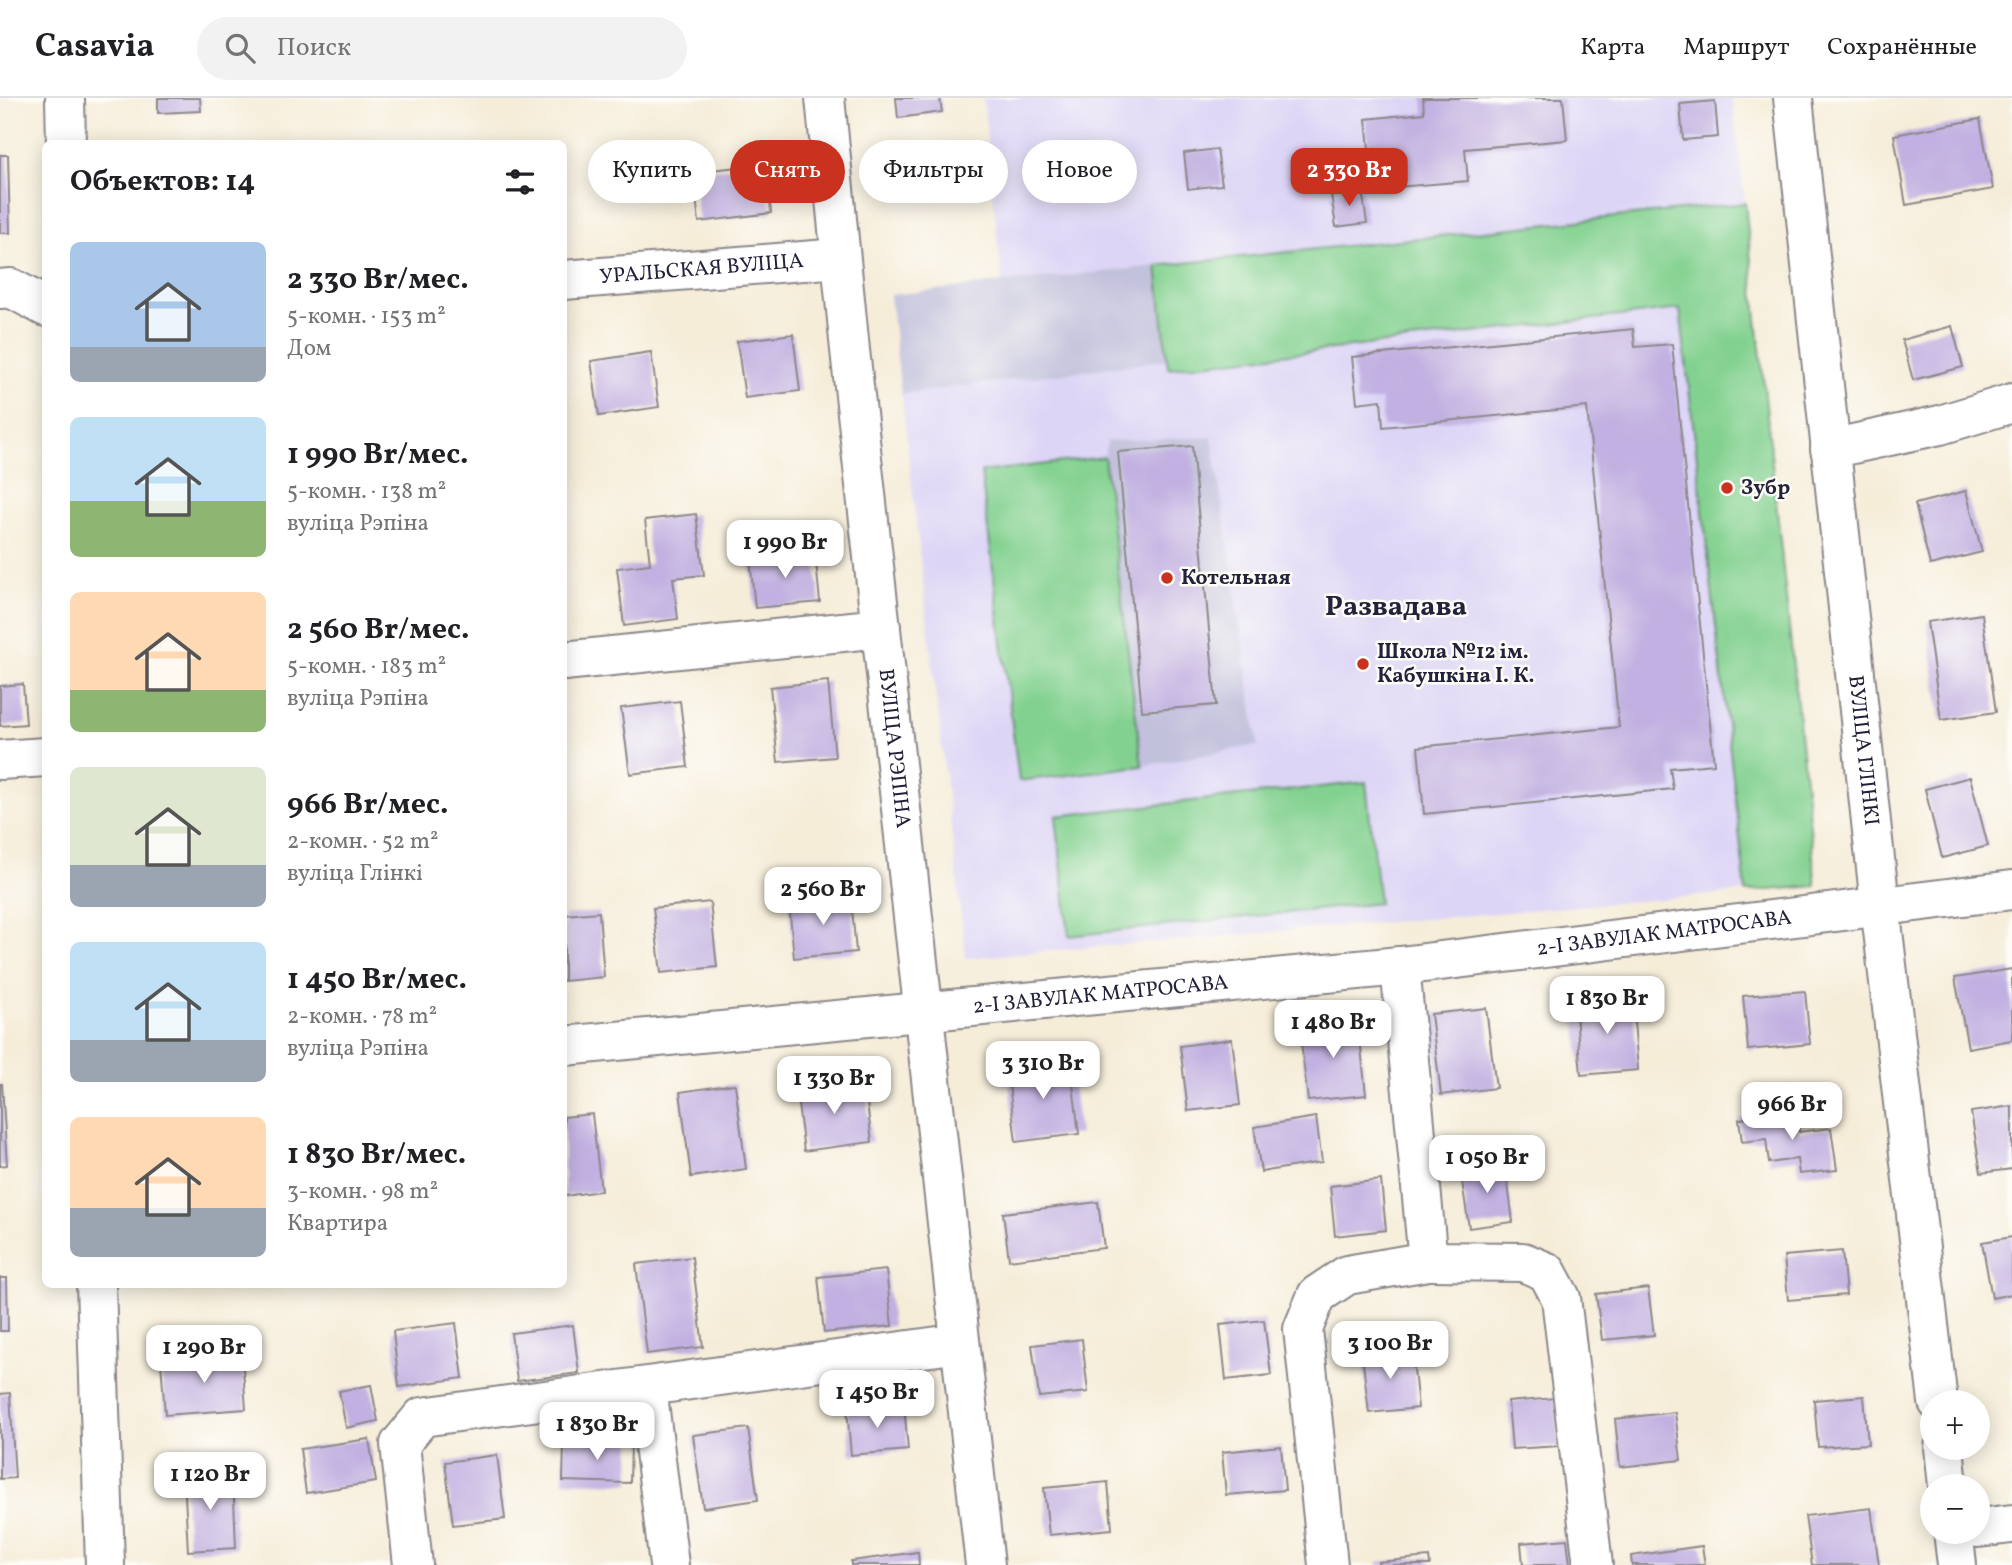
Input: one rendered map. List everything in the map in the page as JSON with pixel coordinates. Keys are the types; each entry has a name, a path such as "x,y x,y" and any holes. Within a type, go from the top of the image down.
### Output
{"street":[{"path":"65,98 66,140"},
{"name":"ВУЛІЦА РЭПІНА","path":"825,98 840,258 985,1565"},
{"name":"ВУЛІЦА ГЛІНКІ","path":"1793,98 1880,905 1937,1390"},
{"name":"УРАЛЬСКАЯ ВУЛІЦА","path":"567,280 840,258"},
{"path":"0,289 10,288 42,305"},
{"path":"1830,449 1940,425 2012,403"},
{"path":"567,661 881,628"},
{"path":"0,760 42,757"},
{"name":"2-І ЗАВУЛАК МАТРОСАВА","path":"567,1046 1400,966 2012,890"},
{"path":"1400,966 1428,1261"},
{"path":"1328,1565 1303,1329 1317,1295 1347,1275 1428,1261 1523,1262 1547,1272 1561,1298 1593,1565"},
{"path":"96,1288 105,1565"},
{"path":"413,1565 400,1444 422,1417 960,1343"},
{"path":"648,1387 669,1565"},
{"path":"1990,1527 2012,1524"},
{"path":"1955,1544 1957,1565"}],"shaded area":[{"name":"Школа №12 ім. Кабушкіна І. К.","path":"983,98 1732,98 1816,886 966,958 890,295 1002,283 994,203 1008,203 1008,140 987,140"},
{"path":"1157,266 1167,360 901,394 890,295"},
{"path":"1212,437 1258,745 1142,766 1104,457 1107,441"}],"green space":[{"path":"1745,203 1816,886 1746,892 1680,309 1168,368 1157,266"},
{"path":"1104,457 1142,766 1019,781 981,472"},
{"path":"1366,782 1379,903 1069,936 1056,816"}],"building":[{"path":"158,98 200,98 201,111 158,113"},
{"path":"896,98 940,98 942,112 898,118"},
{"path":"1423,98 1563,98 1567,140 1465,149 1468,181 1373,189 1366,119 1424,113"},
{"path":"1715,101 1718,137 1683,140 1680,104"},
{"path":"1980,119 1993,189 1906,205 1894,135"},
{"path":"1217,149 1222,185 1188,189 1184,153"},
{"path":"0,155 8,155 10,233 0,233"},
{"path":"730,168 730,203 770,203 771,213 699,222 697,203 716,203 716,169"},
{"path":"1362,190 1367,223 1336,227 1331,194"},
{"path":"1952,326 1963,367 1913,380 1902,340"},
{"path":"1633,329 1635,347 1672,344 1714,764 1670,768 1673,789 1424,814 1418,747 1619,727 1587,407 1383,427 1381,400 1357,403 1352,357"},
{"path":"793,334 800,391 745,398 737,341"},
{"path":"651,352 659,407 599,416 591,361"},
{"name":"Котельная","path":"1192,446 1216,705 1142,711 1118,452"},
{"path":"1966,491 1982,552 1930,565 1915,504"},
{"path":"696,514 704,575 673,578 678,619 624,626 617,568 650,564 645,520"},
{"path":"815,552 820,602 755,608 750,559"},
{"path":"1982,614 1996,712 1941,720 1927,622"},
{"path":"828,681 835,757 778,762 770,687"},
{"path":"23,684 26,724 0,726 0,686"},
{"path":"680,701 688,767 630,774 621,708"},
{"path":"1970,777 1988,846 1942,858 1925,789"},
{"path":"851,897 856,952 794,958 789,903"},
{"path":"710,902 717,967 661,973 653,908"},
{"path":"599,912 604,977 567,981 567,915"},
{"path":"2012,969 2012,1040 1968,1048 1955,978"},
{"path":"1805,991 1810,1044 1748,1050 1743,996"},
{"path":"1632,997 1638,1070 1581,1075 1575,1002"},
{"path":"1486,1008 1496,1088 1441,1095 1431,1014"},
{"path":"1358,1019 1366,1095 1308,1101 1299,1025"},
{"path":"1232,1039 1240,1105 1188,1111 1180,1046"},
{"path":"1070,1060 1079,1134 1016,1142 1007,1068"},
{"path":"864,1080 872,1142 804,1151 796,1089"},
{"path":"0,1084 7,1165 0,1166"},
{"path":"735,1084 746,1169 691,1177 680,1092"},
{"path":"2012,1106 2012,1169 1981,1173 1971,1112"},
{"path":"1797,1113 1799,1132 1831,1128 1837,1170 1799,1174 1797,1159 1769,1163 1766,1139 1742,1142 1739,1119"},
{"path":"592,1114 601,1191 567,1196 567,1117"},
{"path":"1316,1117 1322,1162 1261,1172 1254,1127"},
{"path":"1505,1162 1513,1222 1469,1228 1460,1168"},
{"path":"1381,1180 1386,1230 1335,1236 1330,1186"},
{"path":"1098,1202 1104,1248 1009,1260 1003,1213"},
{"path":"2012,1237 2012,1294 1992,1298 1982,1242"},
{"path":"1842,1251 1846,1295 1788,1300 1784,1256"},
{"path":"692,1257 703,1347 647,1354 636,1264"},
{"path":"886,1270 892,1326 824,1333 818,1277"},
{"path":"0,1278 7,1278 8,1331 0,1331"},
{"path":"1648,1288 1654,1335 1602,1340 1596,1294"},
{"path":"1264,1320 1271,1375 1226,1380 1220,1325"},
{"path":"456,1323 463,1378 399,1387 393,1331"},
{"path":"573,1325 579,1373 517,1381 511,1333"},
{"path":"1082,1339 1088,1392 1039,1397 1032,1345"},
{"path":"1412,1350 1418,1408 1369,1413 1362,1355"},
{"path":"242,1355 246,1409 165,1415 161,1362"},
{"path":"371,1385 378,1421 346,1428 339,1391"},
{"path":"10,1393 15,1478 0,1479 0,1394"},
{"path":"1864,1396 1868,1444 1818,1447 1814,1400"},
{"path":"1555,1398 1559,1446 1512,1449 1508,1402"},
{"path":"904,1404 908,1450 851,1455 847,1409"},
{"path":"1675,1412 1681,1460 1620,1467 1615,1419"},
{"path":"748,1428 758,1500 703,1508 693,1435"},
{"path":"369,1439 376,1482 306,1493 300,1449"},
{"path":"564,1440 631,1442 630,1483 563,1481"},
{"path":"1281,1446 1285,1490 1226,1495 1222,1452"},
{"path":"497,1455 505,1519 453,1525 445,1462"},
{"path":"233,1474 236,1548 188,1551 184,1477"},
{"path":"1108,1482 1112,1529 1049,1535 1044,1488"},
{"path":"1871,1508 1879,1565 1812,1565 1805,1516"},
{"path":"1567,1539 1570,1565 1523,1565 1521,1543"},
{"path":"1702,1546 1705,1565 1632,1565 1631,1556"},
{"path":"918,1552 919,1565 851,1565 851,1561"},
{"path":"1429,1557 1430,1565 1378,1565 1378,1562"}],"place":[{"name":"Зубр","path":"1727,488"},
{"name":"Котельная","path":"1167,578"},
{"name":"Школа №12 ім. Кабушкіна І. К.","path":"1363,664"}],"district":[{"name":"Развадава","path":"1396,607"}]}
